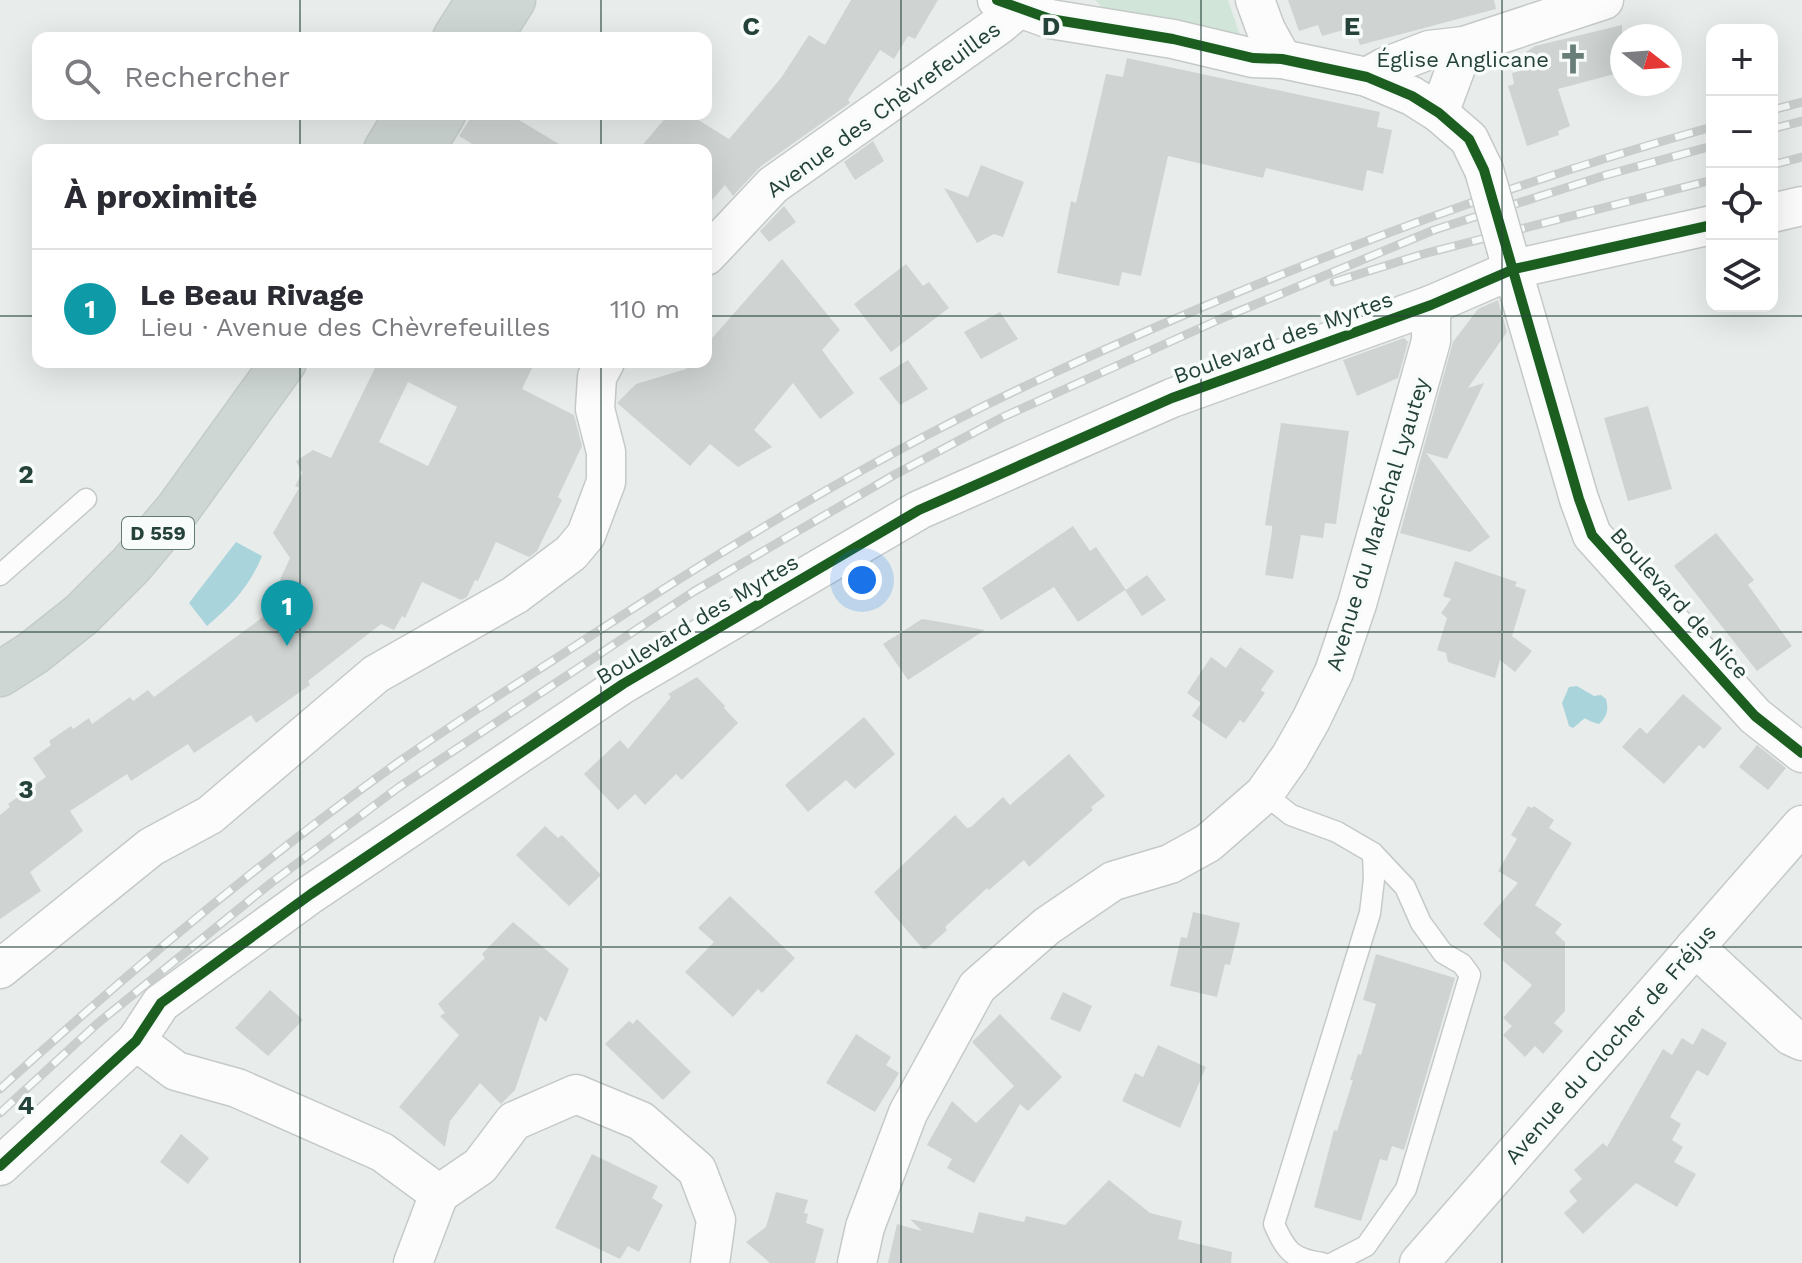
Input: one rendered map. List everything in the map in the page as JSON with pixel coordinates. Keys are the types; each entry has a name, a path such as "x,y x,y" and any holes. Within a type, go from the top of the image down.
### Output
{"main road":[{"path":"459,32 479,0"},
{"path":"493,32 513,0"},
{"path":"390,144 404,120"},
{"path":"425,144 439,120"},
{"name":"D 559","path":"0,641 53,601 105,553 244,368"},
{"name":"D 559","path":"0,674 33,653 81,615 131,565 178,509 280,368"}],"street":[{"path":"1255,0 1266,30 1282,59"},
{"path":"1367,77 1429,50 1464,46 1604,0"},
{"name":"Boulevard de Nice","path":"1015,3 1050,19 1173,39 1253,58 1282,59 1367,77 1412,96 1439,113 1469,139 1484,170 1592,535 1755,716 1802,753"},
{"name":"Avenue des Chèvrefeuilles","path":"712,250 773,185 999,25 1015,3"},
{"path":"1439,113 1464,46"},
{"path":"1778,212 1802,206"},
{"name":"Boulevard des Myrtes","path":"0,1166 136,1041 161,1003 311,894 623,684 919,510 1172,398 1431,305 1510,260 1706,226"},
{"name":"Avenue du Maréchal Lyautey","path":"857,1263 865,1227 908,1113 977,987 1047,926 1113,881 1170,864 1208,843 1264,794 1311,720 1334,672 1357,604 1431,341 1431,305"},
{"path":"0,969 151,847 210,815 376,674 515,595 571,553 586,535 606,482 606,452 595,409 597,377 602,368"},
{"name":"Avenue du Clocher de Fréjus","path":"1419,1263 1802,825"},
{"path":"1695,947 1791,1036 1802,1041"},
{"path":"136,1041 176,1071 237,1088 382,1152 439,1194"},
{"path":"413,1263 439,1194 480,1166 514,1121 576,1094 641,1121 697,1170 716,1220 710,1263"}],"lane":[{"path":"0,575 86,499"},
{"path":"1264,794 1291,815 1337,832 1373,853 1405,887 1421,923 1443,953 1462,964 1470,975 1406,1189 1366,1246 1333,1263"},
{"path":"1322,1263 1299,1260 1283,1243 1274,1224 1370,913 1373,853"}],"green space":[{"path":"1095,0 1228,0 1243,44 1106,11"}],"water":[{"path":"236,542 262,556 239,595 207,626 189,603"},
{"path":"1577,686 1606,699 1607,713 1599,724 1585,718 1573,728 1569,726 1562,703 1569,687"}],"building":[{"path":"851,0 938,0 915,39 908,36 894,59 880,50 848,100 850,103 760,167 733,196 725,185 712,200 712,144 643,144 664,120 699,120 729,139 781,78 809,35 825,45"},
{"path":"1288,0 1494,0 1496,9 1360,45 1354,27 1322,36 1318,25 1299,31"},
{"name":"Église Anglicane","path":"1610,28 1610,75 1558,89 1570,126 1558,131 1559,135 1527,146 1508,86 1514,84 1512,73 1520,71 1526,52 1535,46"},
{"path":"1127,58 1380,112 1377,127 1392,130 1383,174 1367,170 1363,191 1266,168 1263,178 1168,156 1141,276 1122,272 1119,286 1057,273 1071,201 1076,203 1106,74 1123,77"},
{"path":"469,120 519,120 559,144 472,144 459,136"},
{"path":"873,141 884,161 855,180 844,162"},
{"path":"981,165 1024,182 1003,237 994,234 977,243 944,188 968,197"},
{"path":"784,206 796,222 769,242 760,231"},
{"path":"782,259 840,330 822,350 854,393 820,419 793,383 754,430 772,447 738,467 710,444 690,466 617,403 636,384 687,368 712,368 712,338"},
{"path":"906,264 923,286 929,282 949,308 891,352 854,304"},
{"path":"1498,300 1507,332 1468,388 1484,383 1447,459 1426,453 1490,537 1470,552 1400,533 1453,342 1478,309"},
{"path":"1000,312 1018,339 981,359 964,332"},
{"path":"1404,338 1408,342 1398,378 1357,396 1343,360"},
{"path":"908,360 928,389 900,405 879,378"},
{"path":"375,368 532,368 522,389 574,415 582,446 558,497 562,500 537,551 529,557 496,542 478,581 475,580 467,597 461,600 422,582 405,618 402,616 394,630 381,624 308,681 310,685 256,723 251,715 194,753 188,744 131,781 127,774 70,811 83,831 30,872 41,891 0,919 0,815 10,807 8,804 46,777 33,758 51,745 49,741 71,726 73,729 89,718 92,724 130,697 133,701 148,690 154,697 263,617 290,558 273,533 299,488 295,486 302,473 296,461 313,450 331,458","holes":["408,382 457,407 428,466 379,442"]},
{"path":"1648,406 1672,489 1628,501 1604,418"},
{"path":"1281,423 1349,431 1336,524 1325,523 1323,538 1301,535 1293,579 1265,575 1272,526 1265,525"},
{"path":"1073,526 1090,551 1096,547 1126,590 1147,575 1166,600 1142,616 1125,590 1078,622 1054,587 1001,620 982,588"},
{"path":"1716,533 1754,580 1748,585 1792,646 1757,671 1674,566"},
{"path":"1455,561 1517,582 1515,586 1526,590 1512,636 1532,651 1515,672 1500,660 1495,678 1448,662 1446,653 1437,650 1447,618 1441,613 1451,599 1443,596"},
{"path":"922,619 985,630 908,680 883,644"},
{"path":"1240,647 1274,671 1261,690 1265,693 1244,723 1240,720 1226,739 1192,716 1201,703 1187,693 1211,657 1226,668"},
{"path":"697,677 738,723 682,780 676,774 645,805 635,794 618,810 584,774 620,740 628,749 671,697 668,694"},
{"path":"1683,694 1722,728 1704,749 1699,745 1664,784 1622,747 1640,727 1647,734"},
{"path":"864,717 895,754 855,789 846,780 808,812 785,785"},
{"path":"1757,745 1786,768 1768,790 1739,767"},
{"path":"1069,754 1105,796 1029,867 1024,860 989,890 987,888 945,927 947,930 923,949 874,892 955,815 967,828 971,827 1003,797 1010,805"},
{"path":"1528,806 1534,806 1554,820 1549,828 1572,843 1535,905 1562,924 1555,933 1565,942 1565,1011 1554,1023 1563,1031 1543,1054 1535,1046 1525,1057 1503,1035 1512,1026 1503,1018 1532,985 1502,960 1501,940 1483,924 1518,883 1498,871 1517,839 1511,835"},
{"path":"545,826 558,838 562,835 601,875 569,906 516,855"},
{"path":"730,896 795,958 762,993 758,989 733,1017 685,972 714,942 698,928"},
{"path":"1193,912 1240,923 1230,965 1225,964 1217,997 1170,986 1181,937 1187,938"},
{"path":"513,922 569,969 546,1022 540,1016 515,1090 501,1104 480,1083 450,1121 445,1147 399,1107 459,1035 440,1016 445,1013 438,1004 485,958 482,954"},
{"path":"1376,954 1455,978 1404,1150 1392,1146 1387,1161 1380,1159 1361,1221 1314,1207 1334,1130 1337,1131 1353,1080 1350,1080 1376,1004 1363,1000"},
{"path":"270,990 303,1020 268,1056 235,1028"},
{"path":"1063,992 1092,1006 1080,1032 1050,1019"},
{"path":"1000,1014 1062,1077 1028,1111 1020,1104 974,1183 947,1168 952,1159 927,1145 952,1101 976,1123 1014,1086 972,1042"},
{"path":"637,1019 691,1072 663,1100 605,1044 629,1021 633,1024"},
{"path":"1702,1028 1727,1043 1708,1076 1697,1070 1670,1117 1681,1124 1672,1140 1683,1147 1674,1162 1696,1174 1677,1207 1636,1183 1583,1234 1564,1213 1577,1201 1569,1191 1582,1179 1574,1170 1603,1143 1607,1147 1663,1049 1672,1055 1682,1038 1693,1045"},
{"path":"856,1034 891,1057 886,1065 899,1073 875,1112 826,1083"},
{"path":"1158,1045 1206,1067 1180,1128 1122,1101 1135,1073 1143,1077"},
{"path":"181,1134 209,1158 188,1184 160,1162"},
{"path":"592,1154 658,1186 652,1198 663,1205 639,1252 628,1246 620,1259 555,1228"},
{"path":"1109,1180 1150,1213 1182,1221 1178,1239 1232,1252 1231,1263 888,1263 897,1224 922,1231 910,1219 973,1233 979,1212 1024,1222 1026,1216 1065,1225"},
{"path":"776,1192 808,1200 804,1213 808,1214 806,1223 824,1229 815,1263 770,1263 746,1242 766,1227"}],"railway":[{"path":"1778,108 1802,102"},
{"path":"1778,127 1802,121"},
{"path":"0,1089 195,919 296,838 400,761 695,569 857,473 1050,374 1267,280 1519,186 1706,129"},
{"path":"0,1113 98,1023 271,883 399,787 693,592 894,475 1003,417 1225,317 1434,230 1606,175 1706,148"},
{"path":"1778,163 1802,157"},
{"path":"1334,282 1423,254 1706,182"}],"cycle path":[{"path":"997,0 1050,19 1173,39 1253,58 1282,59 1367,77 1412,96 1439,113 1469,139 1484,170 1592,535 1755,716 1802,753"},
{"path":"0,1166 136,1041 161,1003 311,894 623,684 919,510 1172,398 1431,305 1514,269 1706,226"}],"place":[{"name":"Église Anglicane","path":"1573,59"},
{"name":"Le Beau Rivage","path":"287,646"}]}
